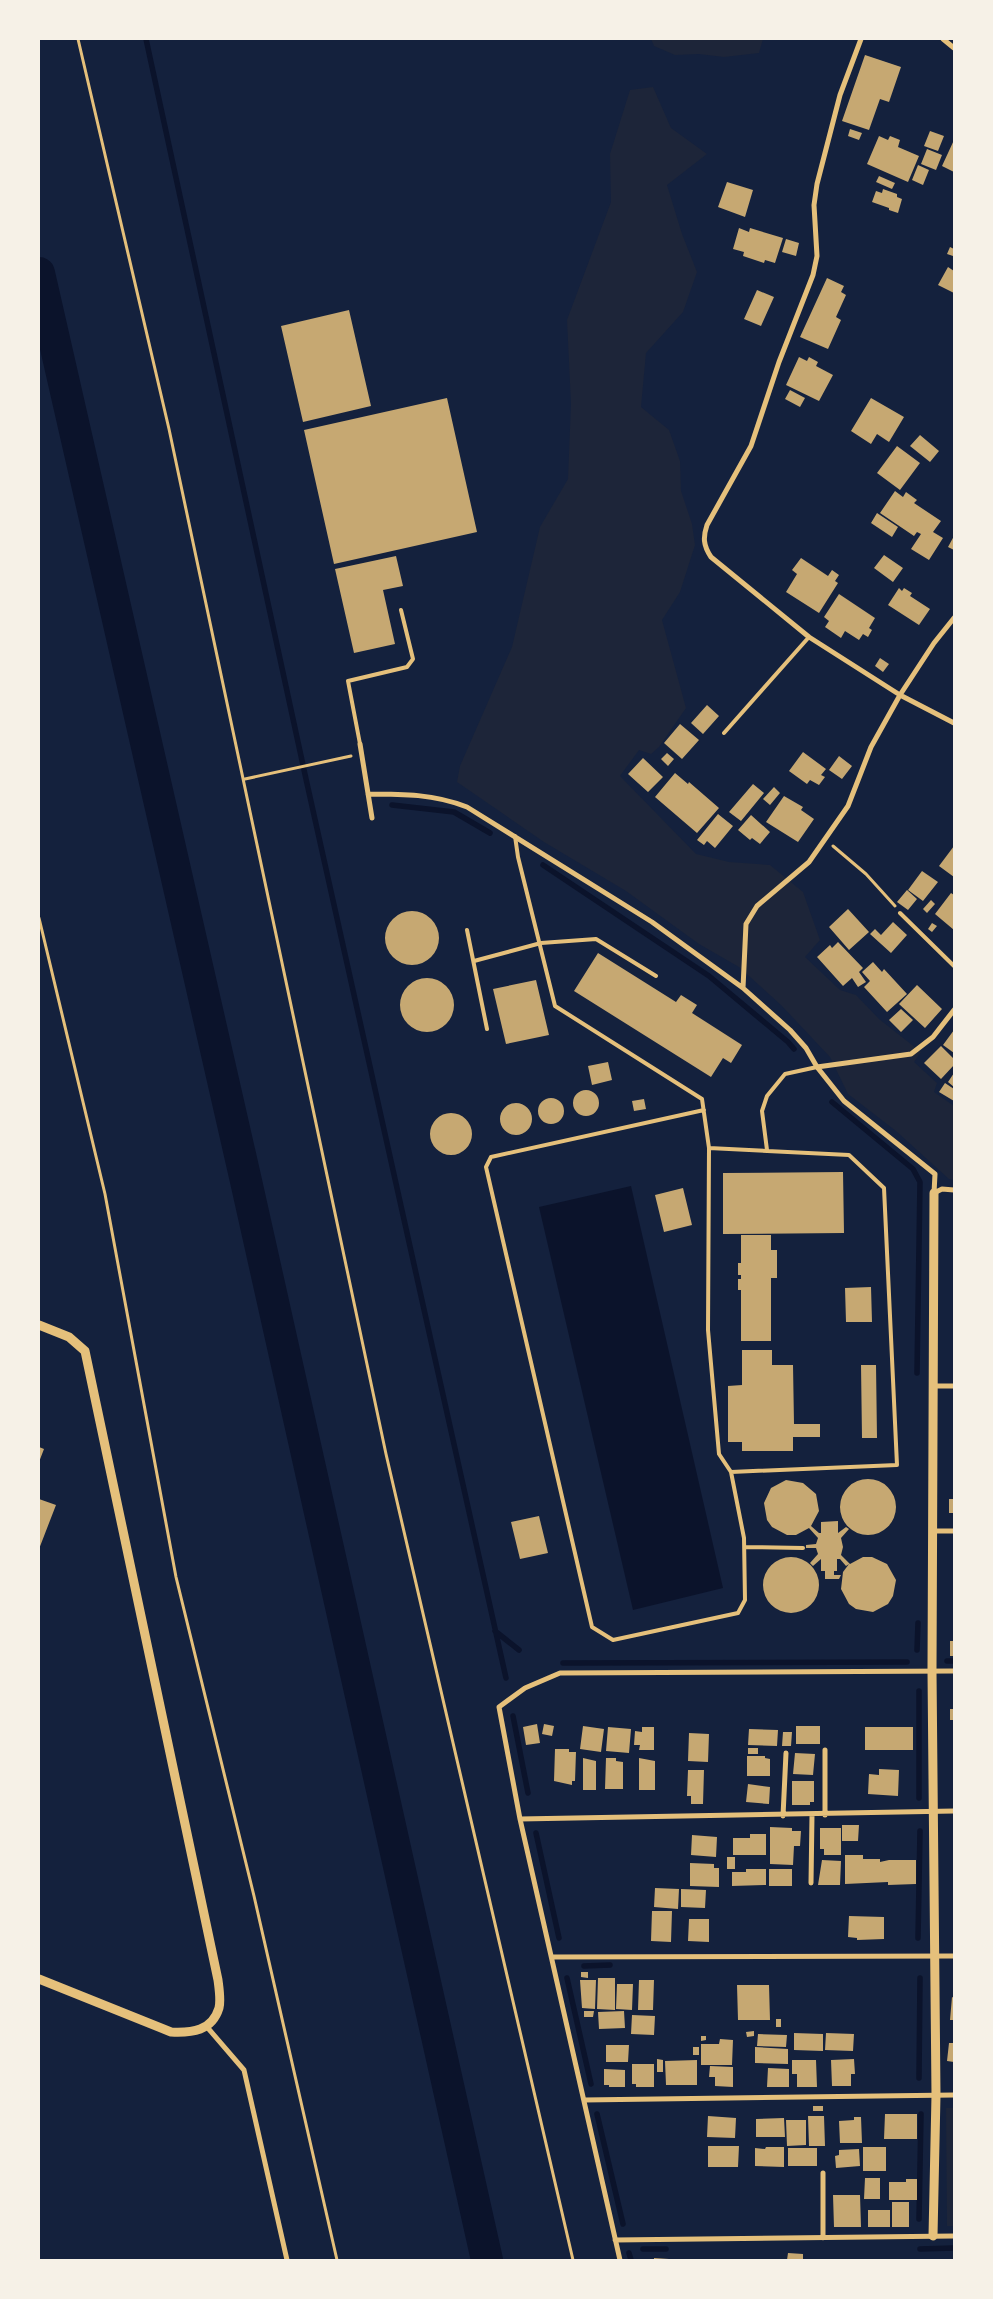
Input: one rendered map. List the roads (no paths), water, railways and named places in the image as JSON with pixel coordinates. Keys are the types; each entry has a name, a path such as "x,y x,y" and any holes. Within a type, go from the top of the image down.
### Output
{"street":[{"path":"861,39 840,95 817,184 814,205 816,256 813,275 779,362 750,446 707,524 704,545 710,557 809,637 900,694 954,723"},
{"path":"944,39 954,48"},
{"path":"743,988 743,954 746,924 757,906 804,867 825,840 848,806 872,748 900,694 934,643 954,618"},
{"path":"360,744 372,818"},
{"path":"368,794 408,794 446,798 467,807 652,922 743,988 790,1030 806,1048 817,1067 844,1101 935,1174 932,1671 936,2095 933,2236"},
{"path":"817,1067 911,1054 933,1038 954,1010"},
{"path":"934,1193 942,1188 954,1190"},
{"path":"39,1325 69,1337 84,1350 218,1980 219,2007 207,2027 191,2033 171,2032 39,1980"},
{"path":"934,1386 954,1386"},
{"path":"933,1531 954,1531"},
{"path":"620,2260 520,1819 499,1707 525,1688 560,1673 954,1671"},
{"path":"825,1750 825,1815"},
{"path":"783,1816 786,1753"},
{"path":"520,1819 954,1812"},
{"path":"811,1883 812,1815"},
{"path":"552,1957 954,1956"},
{"path":"207,2027 244,2070 287,2260"},
{"path":"584,2100 954,2095"},
{"path":"823,2173 823,2238"},
{"path":"615,2240 954,2236"}],"lane":[{"path":"360,744 348,682 407,667 413,659 401,610"},
{"path":"724,733 809,637"},
{"path":"515,836 518,858 541,943 555,1006 702,1099 704,1110 709,1148 708,1330 719,1454 731,1472 745,1547 745,1600 738,1613 613,1640 592,1627 486,1167 491,1157 704,1110"},
{"path":"900,912 954,966"},
{"path":"467,930 487,1029"},
{"path":"474,961 541,943 596,939 656,976"},
{"path":"767,1150 762,1111 768,1096 785,1074 817,1067"},
{"path":"709,1148 849,1155 884,1188 897,1465 731,1472"},
{"path":"745,1547 803,1548"}],"waterway":[{"path":"146,39 306,779 506,1678"},
{"path":"39,273 246,1181 487,2260"},
{"path":"392,805 454,812 490,833"},
{"path":"543,865 709,976 794,1049"},
{"path":"832,1102 913,1169 920,1182 917,1373"},
{"path":"917,1650 918,1623"},
{"path":"495,1631 519,1650"},
{"path":"947,1661 954,1661"},
{"path":"563,1663 907,1662"},
{"path":"919,1691 919,1798"},
{"path":"513,1716 528,1793"},
{"path":"918,1938 920,1831"},
{"path":"536,1833 559,1938"},
{"path":"584,1966 610,1965"},
{"path":"567,1978 591,2084"},
{"path":"919,2078 920,1978"},
{"path":"597,2114 623,2224"},
{"path":"919,2219 921,2114"},
{"path":"920,2249 954,2248"},
{"path":"643,2249 666,2249"},
{"path":"629,2253 631,2260"}]}
